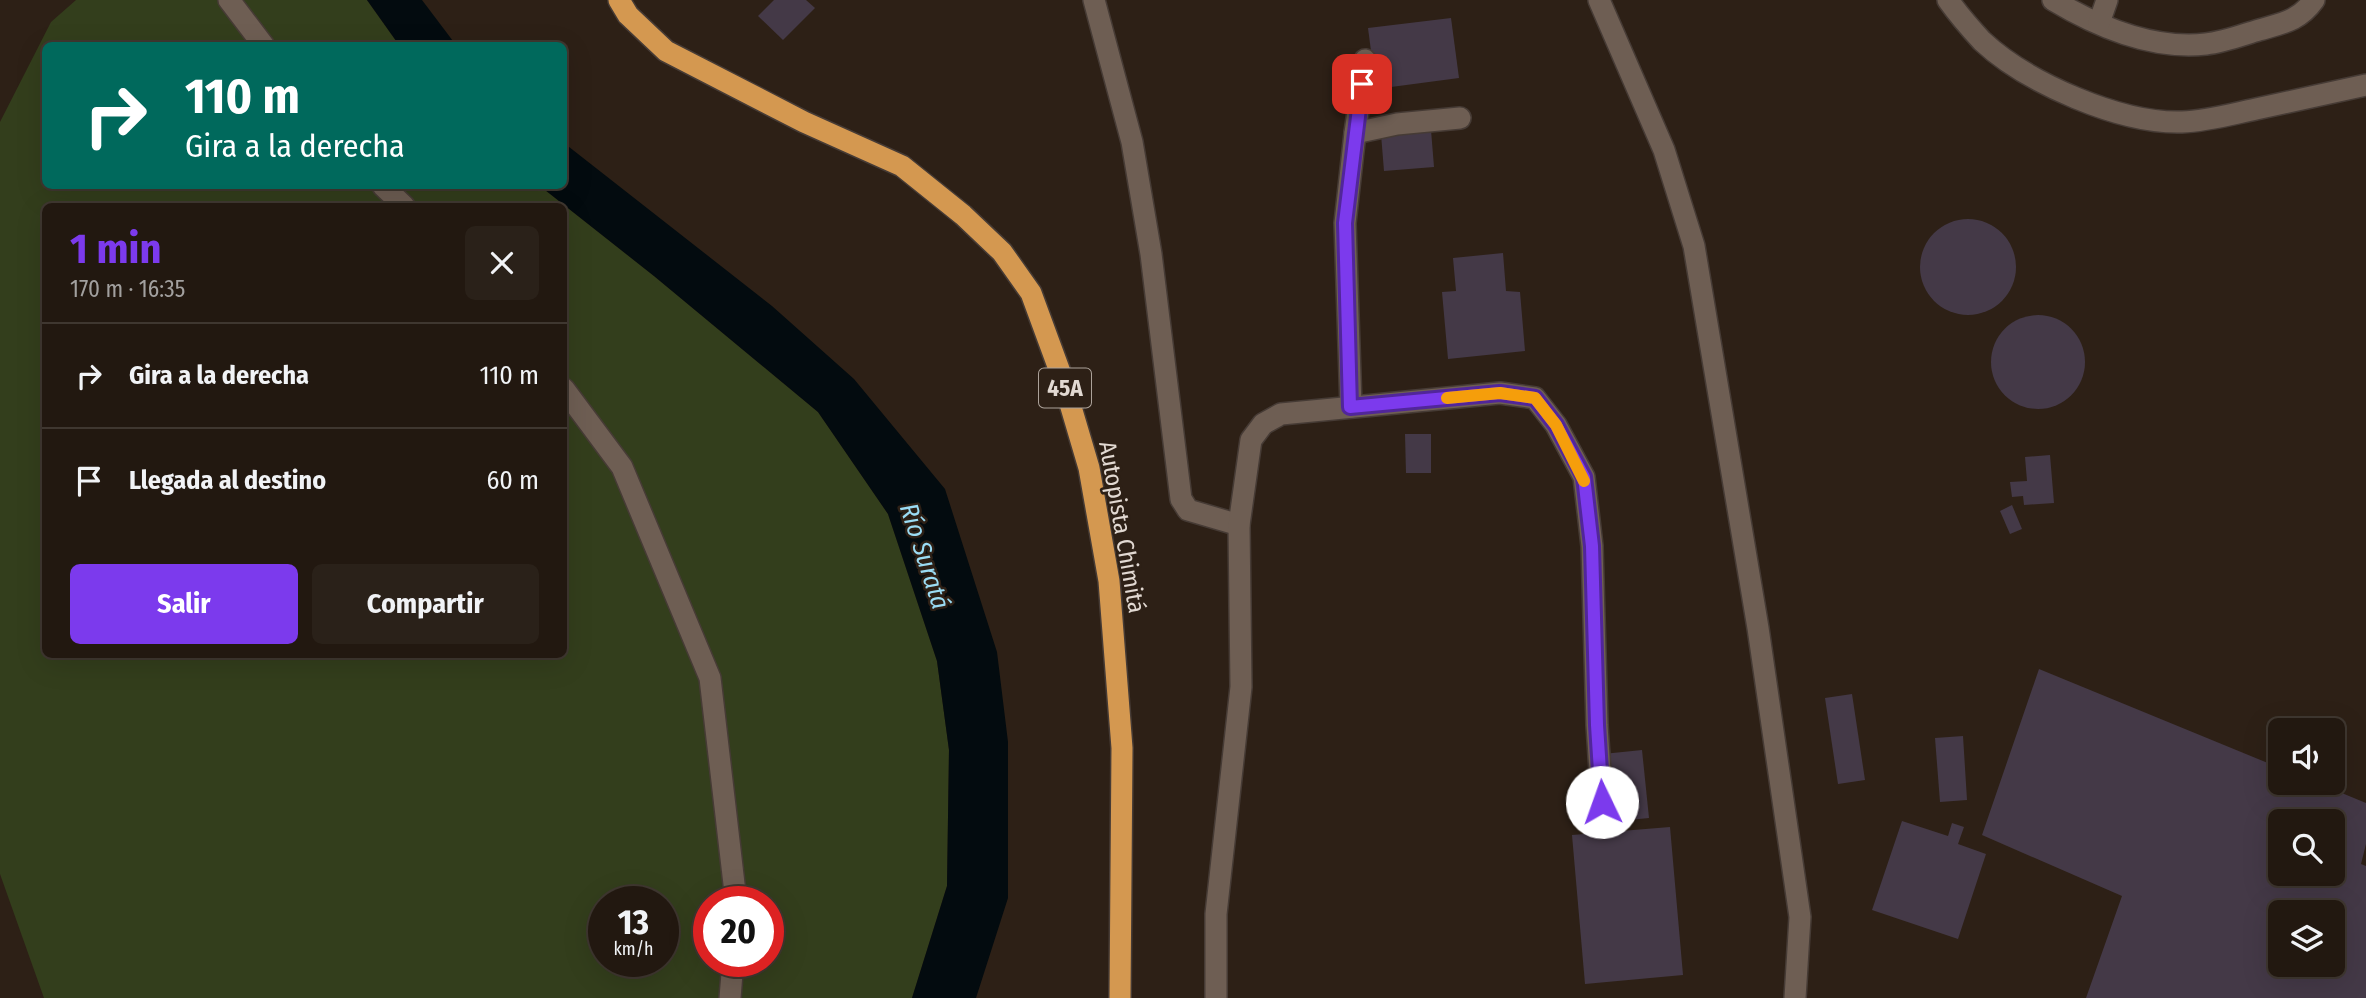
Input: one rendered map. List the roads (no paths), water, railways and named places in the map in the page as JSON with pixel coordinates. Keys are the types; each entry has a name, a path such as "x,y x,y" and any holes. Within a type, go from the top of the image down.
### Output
{"highway":[{"name":"Autopista Chimitá","path":"619,0 628,15 666,51 793,117 902,166 964,215 1002,252 1031,293 1063,380 1089,468 1110,581 1122,748 1120,998"}],"street":[{"path":"229,0 261,42"},
{"path":"1094,0 1132,142 1151,254 1181,499 1188,510 1239,525"},
{"path":"1599,0 1664,150 1694,246 1758,628 1800,917 1795,998"},
{"path":"1948,0 1983,42 2048,85 2110,110 2152,120 2182,122 2212,118 2366,85"},
{"path":"2053,0 2099,23 2156,43 2183,45 2208,44 2296,19 2314,0"},
{"path":"2099,23 2107,0"},
{"path":"1350,407 1345,223 1365,60"},
{"path":"1355,133 1397,124 1460,118"},
{"path":"386,189 401,203"},
{"path":"567,393 622,467 710,678 734,886"},
{"path":"1216,998 1216,914 1241,687 1239,525 1251,440 1263,424 1281,414 1500,393 1535,398 1556,425 1584,477 1592,546 1602,802"},
{"path":"730,998 732,977"}],"water":[{"path":"367,0 422,0 454,42 397,42"},
{"name":"Río Suratá","path":"567,145 772,306 854,379 945,489 997,652 1008,742 1008,898 976,998 912,998 947,886 949,750 937,661 888,514 818,412 567,207 567,203 562,203 544,189 567,189"}]}
